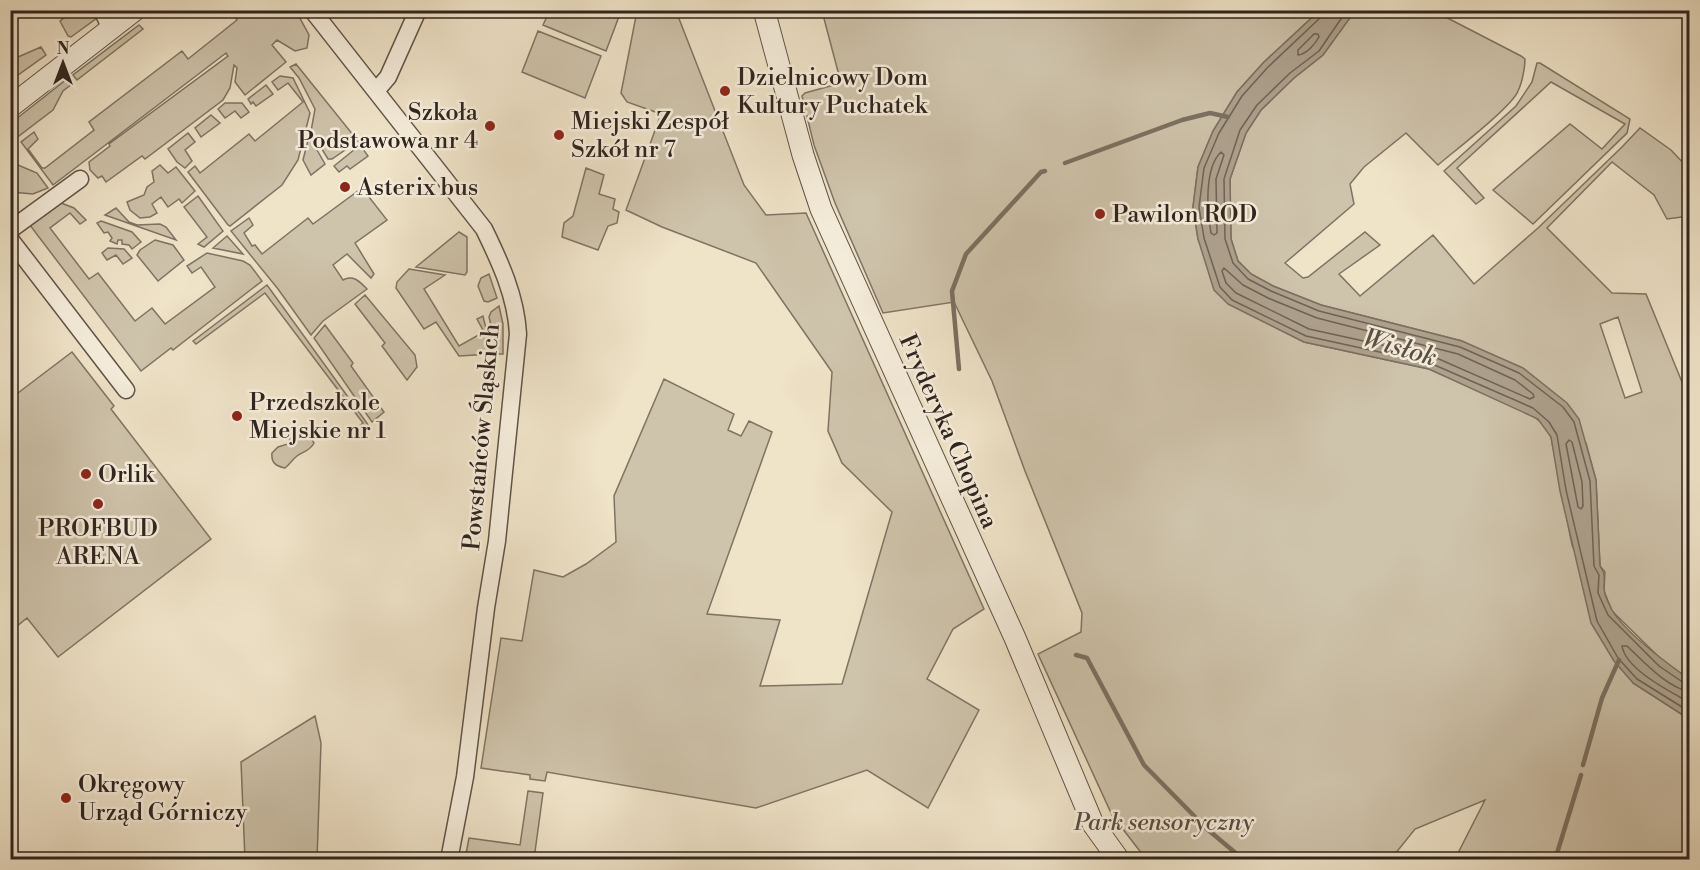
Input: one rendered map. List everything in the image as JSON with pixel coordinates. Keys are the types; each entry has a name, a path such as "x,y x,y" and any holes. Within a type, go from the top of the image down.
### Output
{"street":[{"path":"10,107 107,20 135,10"},
{"name":"Powstańców Śląskich","path":"312,10 484,229 501,264 517,314 518,334 498,530 465,777 449,860"},
{"path":"376,91 388,77 418,10"},
{"name":"Fryderyka Chopina","path":"764,10 802,155 821,209 1015,638 1093,824 1119,860"},
{"path":"10,230 80,179"},
{"path":"10,239 126,390"}],"green space":[{"path":"550,10 621,11 606,51 543,25"},
{"path":"1355,10 1434,11 1525,59 1521,84 1514,98 1482,129 1438,165 1406,133 1364,167 1350,184 1354,204 1285,263 1303,278 1308,277 1365,232 1380,245 1339,274 1360,296 1433,235 1474,284 1538,228 1640,128 1671,150 1689,169 1689,216 1667,219 1654,195 1612,162 1547,228 1612,293 1646,294 1682,382 1689,379 1689,679 1663,661 1612,611 1604,591 1605,572 1600,566 1596,480 1586,443 1462,341 1321,305 1273,286 1251,274 1238,261 1231,239 1230,179 1246,133 1261,110 1294,78 1323,55","holes":["1618,317 1642,392 1625,398 1600,324"]},
{"path":"62,11 93,11 97,18 71,37 68,36 60,21 65,17"},
{"path":"230,11 296,11 309,35 307,48 295,51 277,40 272,45 286,62 245,95 235,82 237,68 234,65 230,88 223,100 145,159 142,156 106,182 102,176 98,178 90,170 89,162 110,146 109,144 228,56 226,53 53,185 21,142 34,132 38,139 28,149 42,168 45,168 94,130 89,122 182,51 188,59 237,20"},
{"path":"637,11 676,11 744,185 766,215 806,213 984,609 953,629 927,679 979,710 928,808 867,770 756,808 547,772 545,781 530,779 530,775 481,768 501,638 522,641 534,570 563,577 586,564 616,542 614,496 664,379 734,414 728,430 741,436 749,421 772,432 707,614 780,620 760,686 842,684 892,512 842,463 828,431 832,372 756,263 662,227 626,210 661,114 627,102 621,93"},
{"name":"Park sensoryczny","path":"822,11 1319,11 1263,63 1237,92 1213,131 1198,167 1193,207 1198,239 1228,304 1304,342 1429,369 1531,414 1545,426 1551,437 1572,545 1633,683 1689,719 1689,859 1455,859 1485,800 1415,829 1391,859 1146,859 1112,815 1038,654 1081,632 1082,613 992,381 954,302 883,313 835,203 814,145 802,96 805,93 841,83"},
{"path":"139,25 143,29 77,80 73,75"},
{"path":"538,31 601,56 585,98 522,72"},
{"path":"41,47 46,55 11,80 11,60"},
{"path":"1537,63 1630,119 1627,133 1533,224 1493,190 1570,124 1602,149 1625,124 1551,82 1457,168 1484,198 1476,204 1444,171 1516,106 1532,82"},
{"path":"296,64 358,141 332,159 328,159 311,131 315,109 299,78 290,67"},
{"path":"280,76 293,78 310,113 298,160 282,185 230,226 188,172 195,166 200,173 249,134 255,141 303,102 288,83 278,90 272,82"},
{"path":"67,79 72,84 63,91 53,110 11,142 11,123"},
{"path":"266,85 273,94 256,106 253,102 251,104 248,99"},
{"path":"225,103 242,103 249,112 241,118 235,111 225,118 218,109"},
{"path":"211,115 220,123 201,137 195,128"},
{"path":"188,133 195,142 185,150 192,161 185,168 177,162 168,149"},
{"path":"309,136 325,164 311,175 303,160"},
{"path":"360,145 368,156 350,169 347,166 339,172 334,166"},
{"path":"11,162 37,173 48,188 33,194 11,192"},
{"path":"160,165 168,173 176,167 195,191 182,203 179,199 168,207 161,197 152,204 157,213 150,217 140,218 130,210 127,202 144,195 147,187 154,182 152,171"},
{"path":"586,168 604,175 599,194 615,199 613,209 619,212 617,223 608,226 598,250 562,237 564,223 573,216"},
{"path":"362,188 387,220 355,243 374,274 371,278 347,254 333,265 343,280 353,278 367,289 323,321 311,335 278,289 231,231 249,218 253,225 244,233 252,246 255,245 262,254 308,218 313,224"},
{"path":"198,196 223,231 204,247 198,244 207,237 184,207"},
{"path":"61,203 74,208 86,220 80,224 70,213 50,228 89,279 98,273 135,321 152,308 165,324 215,287 201,267 192,273 187,266 207,253 243,261 250,265 262,281 173,350 171,348 141,371 29,224 50,208"},
{"path":"116,208 129,222 137,225 160,224 166,227 176,240 105,215"},
{"path":"101,221 132,232 141,242 132,249 129,245 122,244 122,240 118,240 117,244 110,241 112,238 108,232 104,233 97,223"},
{"path":"459,232 467,237 467,272 465,275 416,267"},
{"path":"227,236 243,254 213,248"},
{"path":"155,240 173,245 184,260 158,281 137,255 140,250"},
{"path":"108,248 124,249 132,258 123,264 116,255 107,260 102,253"},
{"path":"409,269 445,275 424,289 459,346 484,332 477,319 483,316 492,354 459,356 436,322 424,329 396,288 397,282"},
{"path":"489,274 497,298 488,302 484,301 478,286 481,278"},
{"path":"267,285 369,426 363,430 357,428 363,423 265,293 196,344 193,341"},
{"path":"365,295 415,355 417,367 407,380 382,346 385,343 355,304"},
{"path":"499,306 503,324 503,354 498,354 489,317 491,312"},
{"path":"325,325 353,363 351,366 384,412 372,422 314,338"},
{"name":"Orlik","path":"72,352 114,406 111,409 211,539 58,657 27,618 11,631 10,399"},
{"path":"299,428 314,443 285,468 276,465 272,459 272,453 278,447 288,444 292,432"},
{"path":"315,716 321,743 317,859 245,859 241,762"},
{"path":"528,791 543,793 534,859 465,859 469,838 520,845"}],"water":[{"name":"Wisłok","path":"1319,11 1355,11 1323,55 1294,78 1261,110 1246,133 1230,179 1231,239 1238,261 1251,274 1273,286 1321,305 1462,341 1523,368 1567,403 1579,419 1596,480 1600,566 1604,574 1604,591 1618,619 1648,648 1689,679 1689,719 1633,683 1614,661 1591,623 1560,491 1551,437 1538,419 1429,369 1304,342 1228,304 1214,290 1198,239 1193,207 1198,167 1213,131 1237,92 1263,63"}],"waterway":[{"path":"1065,163 1182,120 1210,113 1228,117"},
{"path":"959,369 952,291 966,254 1041,172 1045,171"},
{"path":"1076,655 1087,658 1144,765 1207,829 1244,860"},
{"path":"1583,765 1602,698 1619,660"},
{"path":"1555,860 1581,775"}],"place":[{"name":"Dzielnicowy Dom Kultury Puchatek","path":"725,91"},
{"name":"Szkoła Podstawowa nr 4","path":"490,126"},
{"name":"Miejski Zespół Szkół nr 7","path":"559,135"},
{"name":"Asterix bus","path":"345,187"},
{"name":"Pawilon ROD","path":"1100,214"},
{"name":"Przedszkole Miejskie nr 1","path":"237,416"},
{"name":"Orlik","path":"86,474"},
{"name":"PROFBUD ARENA","path":"98,504"},
{"name":"Okręgowy Urząd Górniczy","path":"66,798"}]}
